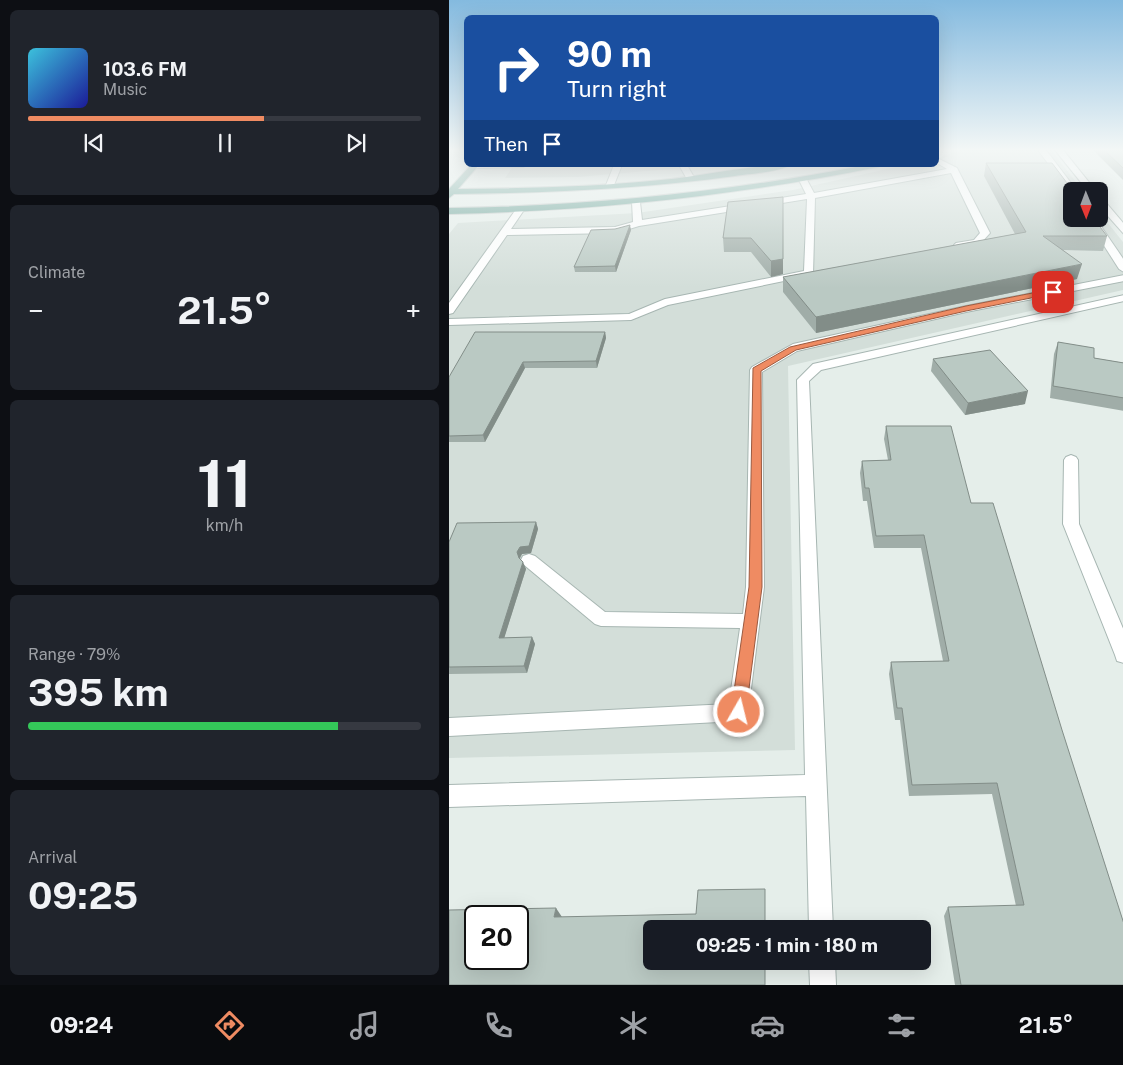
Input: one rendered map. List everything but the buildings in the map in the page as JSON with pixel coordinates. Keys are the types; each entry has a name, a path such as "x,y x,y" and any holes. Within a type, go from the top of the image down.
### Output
{"main road":[{"path":"449,211 520,210 695,196"}],"street":[{"path":"449,322 631,317 665,302 813,272 811,196 638,223 616,230 504,232"},
{"path":"948,247 977,242 985,233 967,196"},
{"path":"636,202 638,223"},
{"path":"449,311 520,210"},
{"path":"1108,212 1123,231"},
{"path":"1097,228 1123,269"},
{"path":"449,728 739,712 755,587 756,370 793,348 966,308 1123,278"},
{"path":"449,287 466,287"},
{"path":"821,920 803,380 817,367 1123,298"},
{"path":"1071,460 1071,524 1123,655"},
{"path":"529,560 601,619 751,621"},
{"path":"449,796 816,785"},
{"path":"822,970 823,985"}],"shaded area":[{"path":"753,196 1063,196 1063,228 1108,228 1108,223 1123,242 1123,290 788,366 795,750 449,758 449,234 458,223 637,213"}],"route":[{"path":"739,712 755,587 756,370 793,348 966,308 1053,292"}]}
